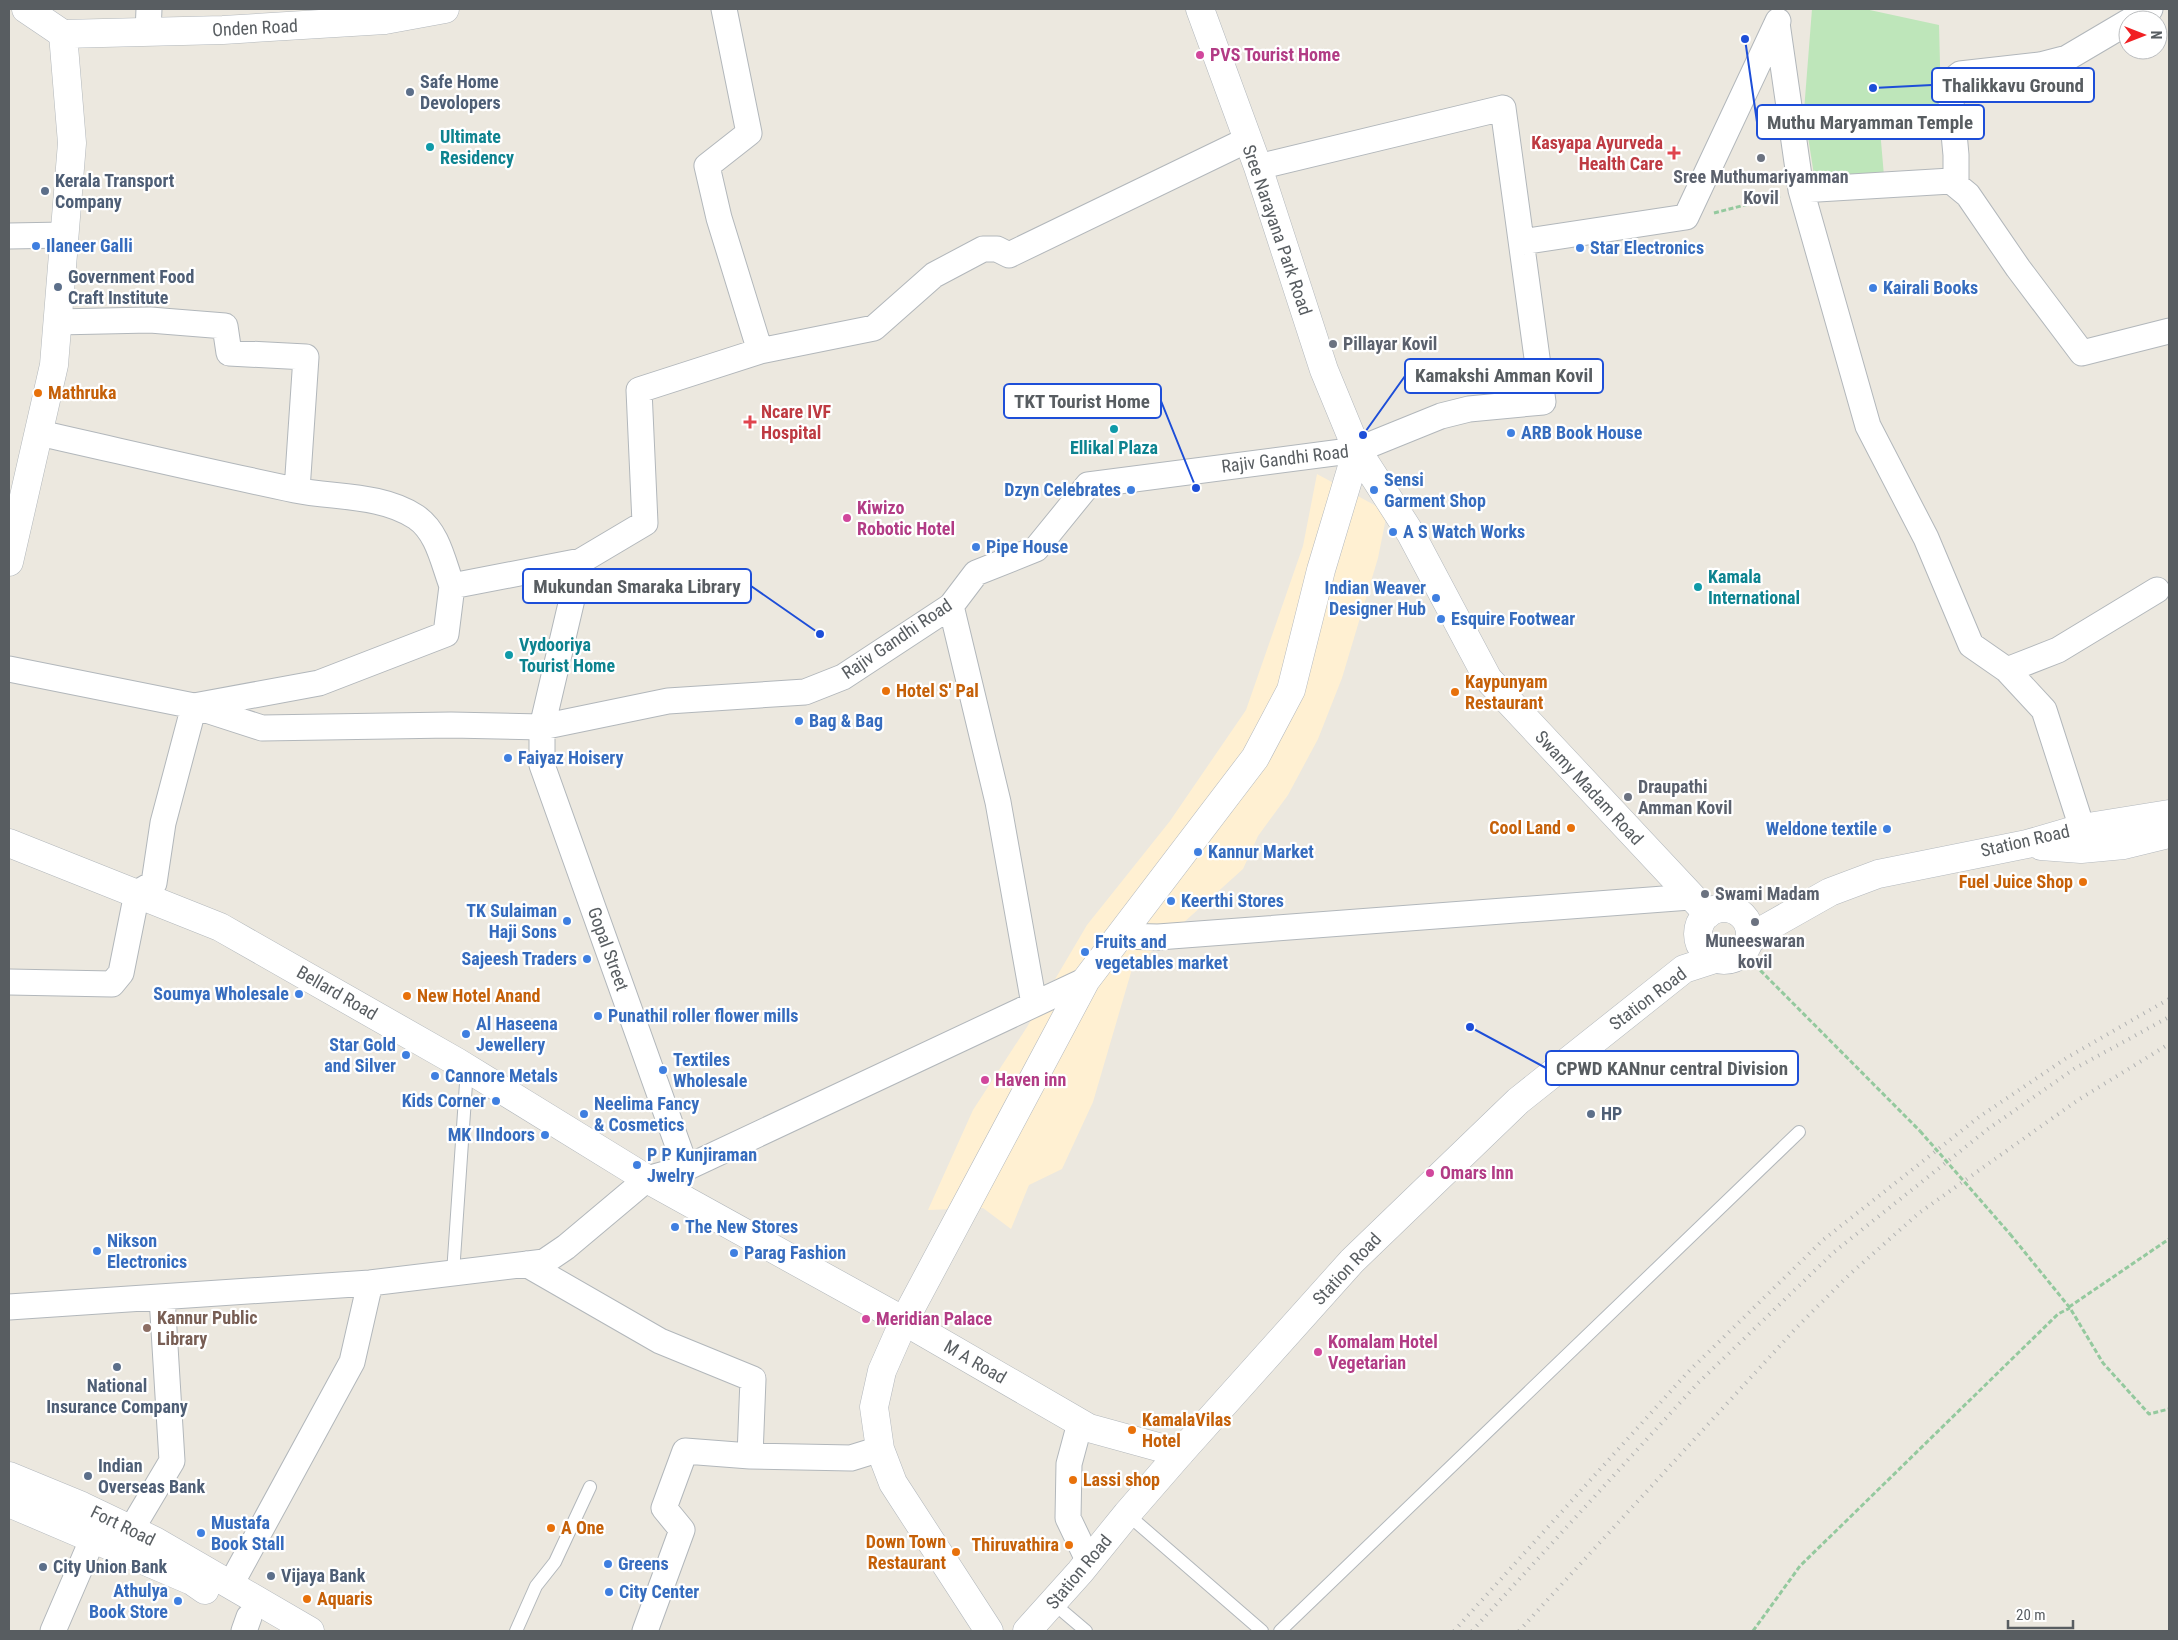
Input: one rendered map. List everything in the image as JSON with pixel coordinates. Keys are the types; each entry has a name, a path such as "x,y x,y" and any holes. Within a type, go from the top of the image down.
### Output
{"main road":[{"path":"9,562 54,365 72,143 63,34 26,9"},
{"name":"Onden Road","path":"63,34 149,20 385,20 445,9"},
{"name":"Sree Narayana Park Road","path":"1200,9 1258,167 1324,370 1357,450"},
{"path":"989,1631 894,1483 880,1450 874,1407 882,1371 904,1320 1086,980 1164,881 1255,758 1291,690 1322,570 1357,450"},
{"name":"Swamy Madam Road","path":"1357,450 1411,534 1488,679 1699,906"},
{"name":"Station Road","path":"1746,947 1761,931 1830,892 1878,874 2027,844 2082,828 2169,814"},
{"path":"2027,844 2081,849 2124,845 2169,834"},
{"name":"Bellard Road","path":"9,843 220,927 467,1069 647,1179"},
{"path":"1740,914 1830,892"},
{"path":"1699,906 1728,908 1740,914 1748,924 1746,947 1732,960 1706,950 1700,924 1699,906"},
{"name":"Station Road","path":"1027,1631 1089,1562 1127,1514 1180,1453 1352,1261 1518,1101 1706,950"},
{"name":"M A Road","path":"647,1179 904,1320 1080,1424 1180,1453"},
{"name":"Fort Road","path":"9,1476 131,1530 232,1584 310,1631"},
{"name":"Fort Road","path":"9,1503 192,1581 246,1624 272,1631"}],"street":[{"path":"724,9 749,134 707,166 719,218 760,351"},
{"path":"1780,16 1800,190 1868,426 1926,538 1971,645 2007,670 2044,710 2082,828"},
{"path":"1258,167 1503,108 1522,242 1686,217 1780,16"},
{"path":"1956,185 1956,155 1950,91 1954,79 1960,74 2040,65 2067,58 2118,28"},
{"path":"452,586 581,561 645,523 639,390 760,351 874,328 934,275 983,249 997,249 1009,255 1247,140"},
{"path":"1800,190 1951,181 1968,195 2018,268 2082,353 2169,331"},
{"path":"9,236 64,235"},
{"name":"Rajiv Gandhi Road","path":"9,669 194,706 262,728 451,725 542,727 668,701 805,692 843,677 950,606 976,573 1036,549 1088,485 1357,450 1441,416 1469,409 1543,402 1522,242"},
{"path":"57,322 150,320 225,326 229,353 306,356 298,490"},
{"path":"9,982 112,984 121,973 137,893 154,883 163,823 194,706 319,683 446,634 452,586 437,542 428,528 417,517 400,509 366,499 298,490 39,433"},
{"name":"Gopal Street","path":"581,561 542,727 542,766 686,1168"},
{"path":"2007,670 2058,650 2156,590"},
{"path":"950,606 998,802 1034,1004"},
{"path":"1119,936 1168,936 1699,906"},
{"path":"9,1308 370,1283 544,1262 566,1247 647,1179 686,1168 1086,980"},
{"path":"526,1264 660,1341 753,1379 750,1456"},
{"path":"232,1584 352,1362 370,1283"},
{"path":"131,1530 172,1461 162,1297"},
{"path":"1080,1424 1069,1464 1068,1518 1089,1562"},
{"path":"645,1631 682,1530 664,1508 685,1450 750,1456 851,1458 880,1450"},
{"path":"53,1631 93,1538"}],"lane":[{"path":"453,1273 467,1069"},
{"path":"1280,1631 1799,1132"},
{"path":"516,1631 536,1586 555,1562 590,1487"},
{"path":"1127,1514 1262,1631"},
{"path":"1053,1603 1086,1631"}],"path":[{"path":"1686,217 1711,214 1800,190"},
{"path":"1746,947 1920,1131 2010,1234 2070,1308 2103,1363 2149,1414 2169,1409"},
{"path":"1753,1631 1800,1566 2058,1314 2169,1238"},
{"path":"2058,1314 2070,1308"}],"shaded area":[{"name":"Kannur Market","path":"1317,474 1391,514 1387,513 1378,558 1342,678 1318,739 1288,795 1258,836 1243,869 1132,969 1093,1102 1062,1169 1029,1185 1011,1229 983,1208 928,1210 973,1110 1027,1027 1087,925 1170,821 1246,710 1303,546"}],"green space":[{"path":"1812,9 1865,9 1939,25 1941,103 1879,118 1884,176 1832,179 1814,175 1804,111"}],"railway":[{"path":"1454,1631 1688,1372 1823,1240 1979,1117 2068,1057 2169,999"},
{"path":"1472,1631 1698,1383 1834,1252 1988,1129 2074,1069 2169,1017"},
{"path":"1519,1631 1797,1327 1849,1275 1919,1213 2078,1100 2169,1044"}],"place":[{"name":"Muthu Maryamman Temple","path":"1745,39"},
{"name":"PVS Tourist Home","path":"1200,55"},
{"name":"Thalikkavu Ground","path":"1873,88"},
{"name":"Safe Home Devolopers","path":"410,92"},
{"name":"Ultimate Residency","path":"430,147"},
{"name":"Kasyapa Ayurveda Health Care","path":"1674,153"},
{"name":"Sree Muthumariyamman Kovil","path":"1761,158"},
{"name":"Kerala Transport Company","path":"45,191"},
{"name":"Ilaneer Galli","path":"36,246"},
{"name":"Star Electronics","path":"1580,248"},
{"name":"Government Food Craft Institute","path":"58,287"},
{"name":"Kairali Books","path":"1873,288"},
{"name":"Pillayar Kovil","path":"1333,344"},
{"name":"Mathruka","path":"38,393"},
{"name":"Ncare IVF Hospital","path":"750,422"},
{"name":"Ellikal Plaza","path":"1114,429"},
{"name":"ARB Book House","path":"1511,433"},
{"name":"Kamakshi Amman Kovil","path":"1363,435"},
{"name":"TKT Tourist Home","path":"1196,488"},
{"name":"Dzyn Celebrates","path":"1131,490"},
{"name":"Sensi Garment Shop","path":"1374,490"},
{"name":"Kiwizo Robotic Hotel","path":"847,518"},
{"name":"A S Watch Works","path":"1393,532"},
{"name":"Pipe House","path":"976,547"},
{"name":"Kamala International","path":"1698,587"},
{"name":"Indian Weaver Designer Hub","path":"1436,598"},
{"name":"Esquire Footwear","path":"1441,619"},
{"name":"Mukundan Smaraka Library","path":"820,634"},
{"name":"Vydooriya Tourist Home","path":"509,655"},
{"name":"Hotel S' Pal","path":"886,691"},
{"name":"Kaypunyam Restaurant","path":"1455,692"},
{"name":"Bag & Bag","path":"799,721"},
{"name":"Faiyaz Hoisery","path":"508,758"},
{"name":"Draupathi Amman Kovil","path":"1628,797"},
{"name":"Cool Land","path":"1571,828"},
{"name":"Weldone textile","path":"1887,829"},
{"name":"Kannur Market","path":"1198,852"},
{"name":"Fuel Juice Shop","path":"2083,882"},
{"name":"Swami Madam","path":"1705,894"},
{"name":"Keerthi Stores","path":"1171,901"},
{"name":"TK Sulaiman Haji Sons","path":"567,921"},
{"name":"Muneeswaran kovil","path":"1755,922"},
{"name":"Fruits and vegetables market","path":"1085,952"},
{"name":"Sajeesh Traders","path":"587,959"},
{"name":"Soumya Wholesale","path":"299,994"},
{"name":"New Hotel Anand","path":"407,996"},
{"name":"Punathil roller flower mills","path":"598,1016"},
{"name":"CPWD KANnur central Division","path":"1470,1027"},
{"name":"Al Haseena Jewellery","path":"466,1034"},
{"name":"Star Gold and Silver","path":"406,1055"},
{"name":"Textiles Wholesale","path":"663,1070"},
{"name":"Cannore Metals","path":"435,1076"},
{"name":"Haven inn","path":"985,1080"},
{"name":"Kids Corner","path":"496,1101"},
{"name":"Neelima Fancy & Cosmetics","path":"584,1114"},
{"name":"HP","path":"1591,1114"},
{"name":"MK IIndoors","path":"545,1135"},
{"name":"P P Kunjiraman Jwelry","path":"637,1165"},
{"name":"Omars Inn","path":"1430,1173"},
{"name":"The New Stores","path":"675,1227"},
{"name":"Nikson Electronics","path":"97,1251"},
{"name":"Parag Fashion","path":"734,1253"},
{"name":"Meridian Palace","path":"866,1319"},
{"name":"Kannur Public Library","path":"147,1328"},
{"name":"Komalam Hotel Vegetarian","path":"1318,1352"},
{"name":"National Insurance Company","path":"117,1367"},
{"name":"KamalaVilas Hotel","path":"1132,1430"},
{"name":"Indian Overseas Bank","path":"88,1476"},
{"name":"Lassi shop","path":"1073,1480"},
{"name":"A One","path":"551,1528"},
{"name":"Mustafa Book Stall","path":"201,1533"},
{"name":"Thiruvathira","path":"1069,1545"},
{"name":"Down Town Restaurant","path":"956,1552"},
{"name":"Greens","path":"608,1564"},
{"name":"City Union Bank","path":"43,1567"},
{"name":"Vijaya Bank","path":"271,1576"},
{"name":"City Center","path":"609,1592"},
{"name":"Aquaris","path":"307,1599"},
{"name":"Athulya Book Store","path":"178,1601"}]}
